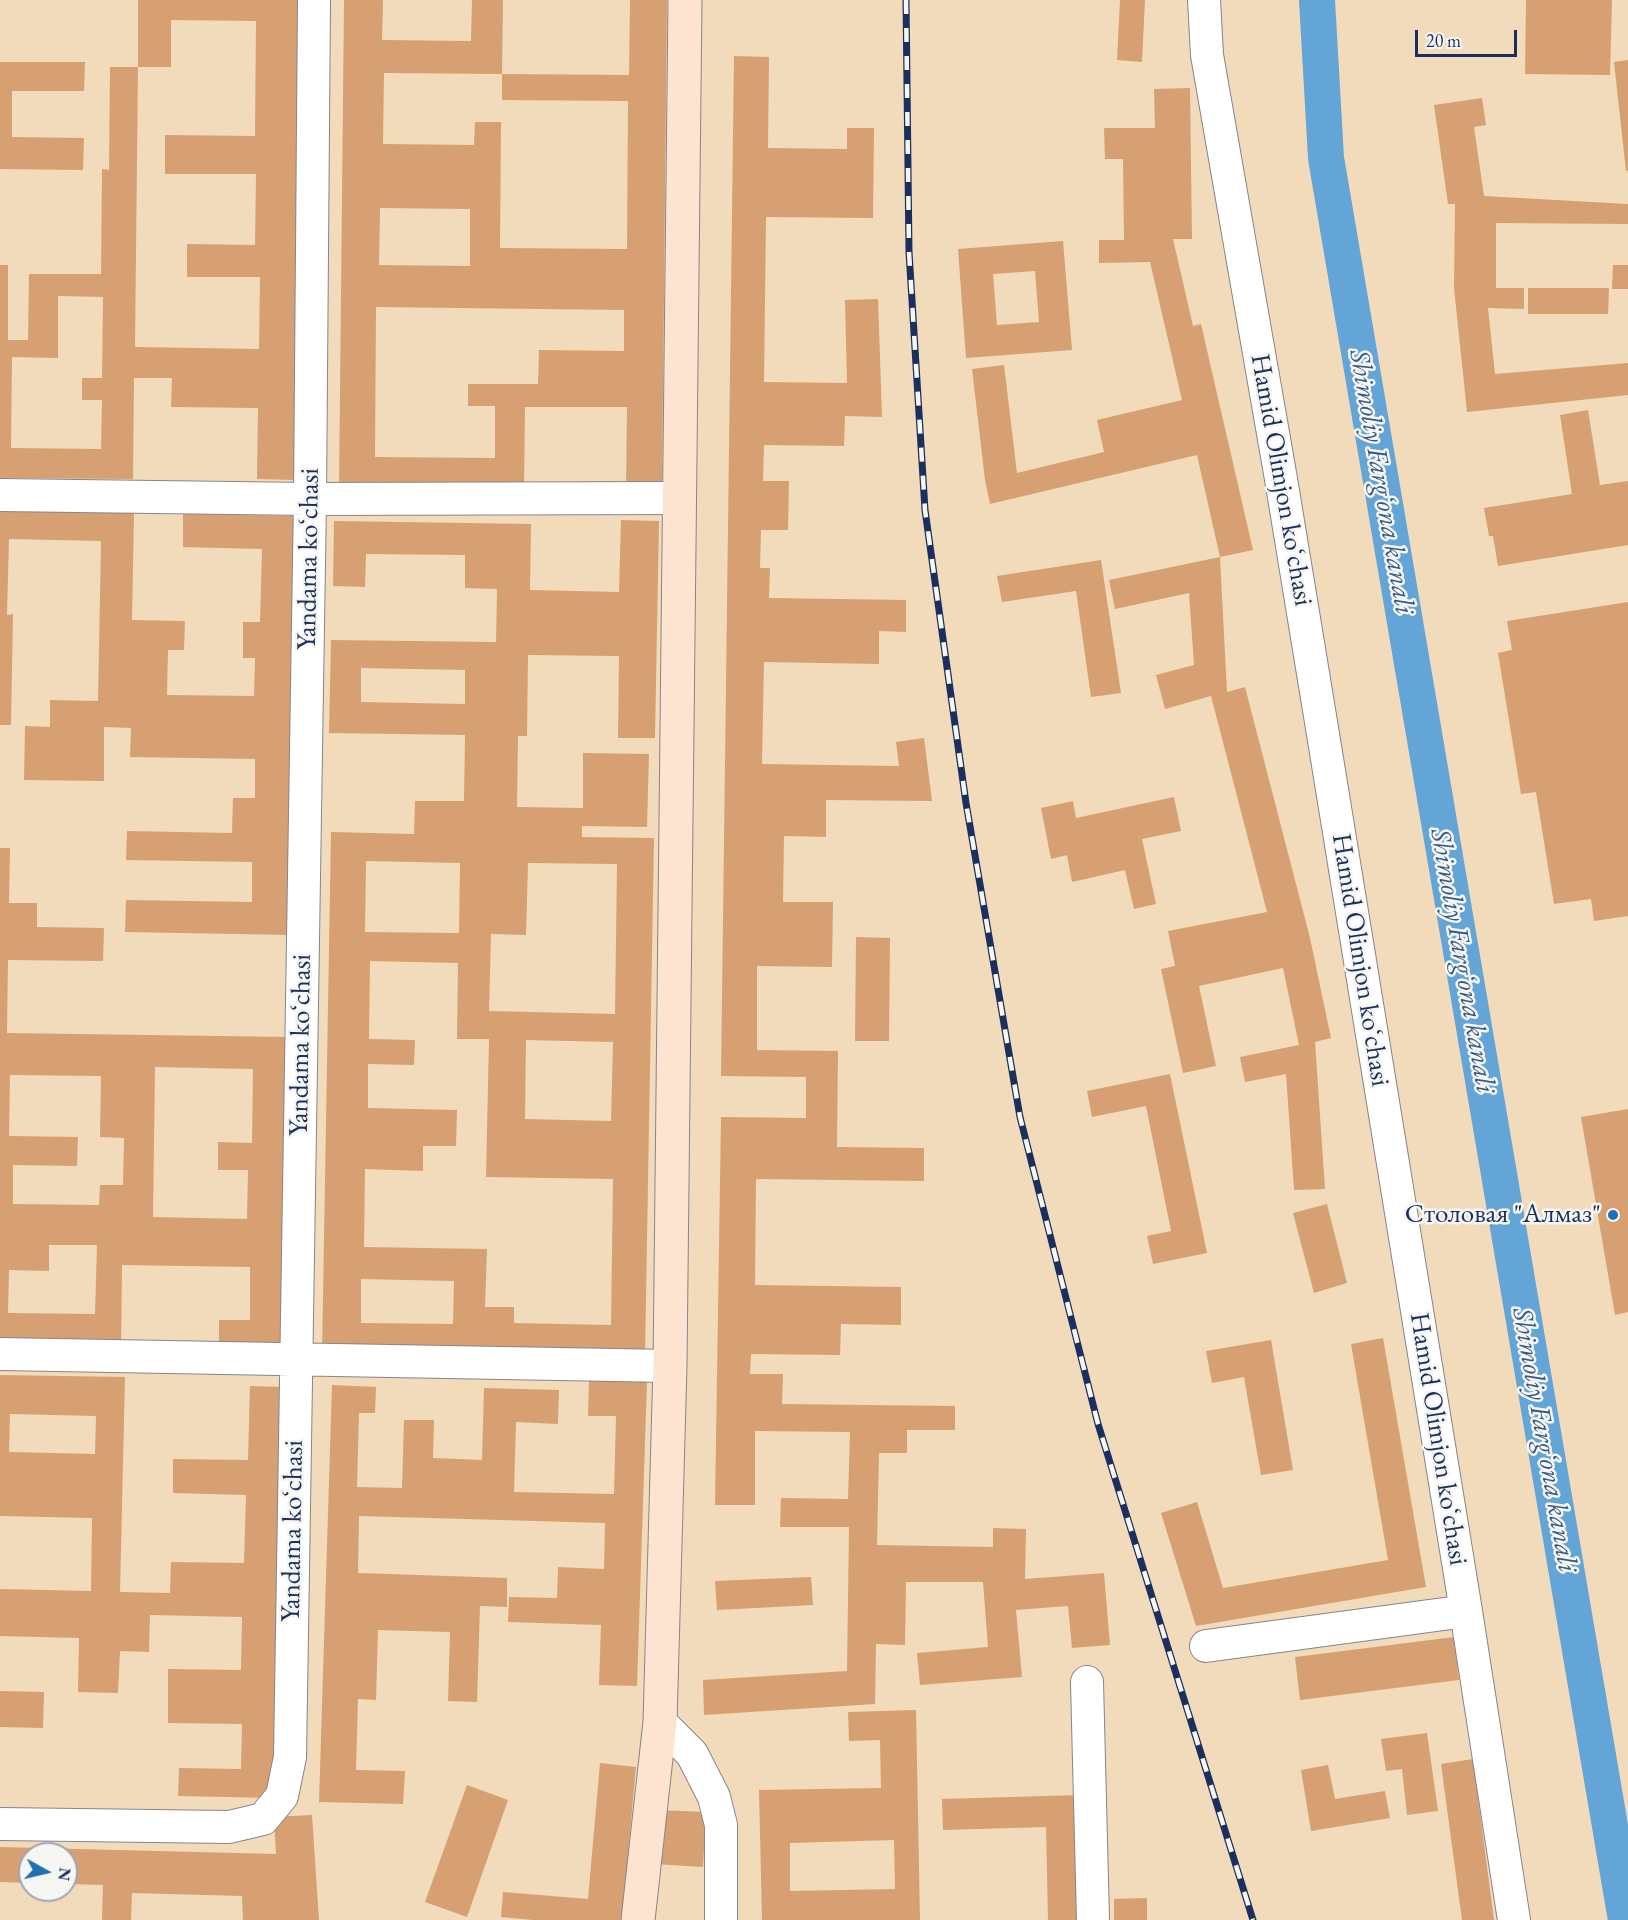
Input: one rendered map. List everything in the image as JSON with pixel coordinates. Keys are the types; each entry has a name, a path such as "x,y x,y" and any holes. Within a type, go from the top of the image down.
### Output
{"street":[{"name":"Yandama koʻchasi","path":"0,1824 229,1827 262,1819 282,1796 290,1756 310,499 314,0"},
{"path":"638,1920 660,1722 670,1366 685,0"},
{"name":"Hamid Olimjon koʻchasi","path":"1204,0 1207,55 1283,490 1466,1611 1514,1920"},
{"path":"0,495 310,499 680,498"},
{"path":"0,1354 670,1366"},
{"path":"1206,1646 1466,1611"},
{"path":"1087,1682 1093,1920"},
{"path":"660,1722 692,1754 714,1797 721,1825 721,1920"}],"building":[{"path":"138,0 300,0 295,480 257,479 258,408 171,407 172,378 134,378 133,479 0,478 0,265 8,265 8,340 28,340 29,274 101,274 102,169 109,170 110,67 138,67","holes":["171,20 256,21 255,136 165,135 165,174 256,174 255,245 187,244 187,277 260,277 259,349 135,347 138,67 171,67","58,296 103,297 102,378 82,378 82,400 102,400 101,449 11,448 12,357 58,358"]},
{"path":"344,0 383,0 382,40 471,41 472,0 503,0 502,74 629,75 630,0 667,0 662,489 626,489 627,407 525,407 524,491 339,490","holes":["384,73 502,74 502,100 628,101 627,249 500,248 501,122 475,122 474,145 383,144","380,208 470,209 470,266 379,265","376,307 624,310 624,351 539,350 538,384 468,384 468,406 495,406 495,458 375,457"]},
{"path":"1120,0 1145,0 1142,62 1117,60"},
{"path":"1526,0 1612,0 1610,75 1525,74"},
{"path":"734,56 769,57 768,148 847,149 847,128 874,128 873,218 766,217 764,382 847,383 845,300 878,299 882,417 845,416 844,446 764,445 763,481 789,481 788,530 761,530 760,568 770,568 769,598 906,600 906,632 879,631 879,664 764,662 762,764 899,766 896,742 924,738 932,801 826,800 826,837 784,836 783,902 833,902 832,967 757,966 757,1050 838,1051 837,1147 924,1148 924,1181 756,1179 755,1285 901,1287 901,1325 841,1324 840,1355 751,1354 750,1374 783,1374 782,1404 955,1406 955,1430 907,1430 907,1453 879,1453 877,1545 993,1547 993,1528 1026,1529 1025,1579 1104,1573 1110,1645 1072,1648 1068,1606 1016,1610 1022,1677 920,1685 917,1653 988,1647 983,1582 906,1582 905,1645 876,1644 875,1704 704,1715 703,1680 847,1671 849,1527 780,1527 781,1498 848,1499 850,1432 755,1431 755,1505 715,1505 721,1117 806,1118 806,1077 721,1076"},
{"path":"1628,60 1628,171 1626,171 1614,62"},
{"path":"0,62 85,62 84,91 12,91 12,137 84,138 83,170 0,169"},
{"path":"1190,88 1192,239 1173,239 1193,326 1201,324 1253,550 1220,557 1197,455 990,504 972,369 1004,365 1017,473 1104,452 1097,420 1182,400 1150,262 1099,263 1099,240 1124,240 1123,159 1105,159 1104,128 1155,128 1154,89"},
{"path":"1482,98 1486,125 1474,127 1484,196 1628,204 1628,224 1496,223 1496,288 1524,288 1524,309 1488,308 1495,374 1628,363 1628,395 1467,412 1454,288 1455,204 1448,204 1434,105"},
{"path":"1063,241 1072,350 966,358 958,249","holes":["1035,271 1039,322 997,325 993,274"]},
{"path":"1613,265 1628,265 1628,289 1612,289"},
{"path":"1528,288 1609,288 1608,314 1528,314"},
{"path":"1588,410 1600,485 1628,481 1628,545 1498,566 1493,536 1489,536 1484,508 1572,494 1560,415"},
{"path":"0,511 134,513 132,620 185,621 184,650 168,650 167,695 254,696 255,658 243,658 243,622 260,622 262,549 183,547 183,514 298,516 291,935 125,932 126,900 252,902 252,862 126,860 127,831 232,833 233,798 255,798 255,759 130,757 131,728 104,727 104,781 24,780 25,726 50,727 50,700 98,701 101,541 9,539 7,615 13,614 11,725 0,725"},
{"path":"621,520 659,521 655,738 618,738 619,656 528,655 527,736 518,736 517,807 583,808 583,753 649,754 647,827 582,826 582,837 654,838 645,1355 322,1354 331,832 414,834 415,801 464,801 465,735 329,733 331,640 496,642 497,589 465,588 465,555 366,554 365,587 333,586 334,521 531,524 530,590 619,592","holes":["361,668 465,670 465,704 361,702","366,861 460,863 459,933 365,932","528,863 617,864 615,1014 489,1011 491,934 526,935","370,961 458,963 457,1039 489,1039 486,1177 613,1179 611,1325 514,1323 514,1307 485,1307 487,1249 364,1247 365,1169 423,1171 423,1146 456,1146 457,1110 368,1108 368,1064 414,1065 415,1040 369,1039","526,1040 613,1042 611,1121 525,1119","361,1279 454,1281 453,1324 361,1323"]},
{"path":"1220,557 1227,692 1245,687 1310,938 1331,1038 1315,1042 1325,1189 1294,1190 1286,1074 1245,1082 1240,1057 1299,1045 1283,968 1199,986 1216,1066 1183,1073 1161,969 1175,966 1168,931 1267,912 1211,696 1165,709 1156,675 1194,665 1189,593 1115,609 1109,580"},
{"path":"1101,560 1121,693 1091,697 1076,591 1002,602 997,576"},
{"path":"1628,602 1628,916 1594,921 1591,899 1554,904 1536,792 1521,794 1498,653 1512,650 1507,621"},
{"path":"1174,797 1181,831 1142,839 1156,904 1134,909 1125,870 1072,882 1067,855 1051,859 1041,808 1073,801 1076,818"},
{"path":"0,848 10,848 9,903 37,903 37,927 104,928 103,961 8,960 7,1033 289,1037 283,1350 219,1349 219,1320 250,1320 250,1267 122,1265 121,1349 0,1347","holes":["155,1067 253,1069 252,1143 218,1142 218,1170 248,1170 247,1219 153,1217","10,1075 101,1076 100,1137 124,1138 123,1185 100,1185 99,1205 13,1204 13,1165 77,1166 78,1137 9,1136","49,1245 97,1245 95,1314 8,1313 9,1270 49,1271"]},
{"path":"856,937 890,938 889,1041 855,1041"},
{"path":"1170,1074 1207,1253 1153,1264 1147,1236 1171,1231 1146,1106 1092,1117 1087,1091"},
{"name":"Столовая \"Алмаз\"","path":"1628,1109 1628,1312 1615,1315 1581,1117"},
{"path":"1327,1204 1347,1283 1314,1293 1293,1213"},
{"path":"1383,1338 1426,1587 1196,1626 1161,1513 1197,1502 1223,1588 1388,1560 1351,1344"},
{"path":"1271,1340 1293,1470 1261,1475 1244,1377 1212,1383 1206,1351"},
{"path":"0,1375 125,1377 120,1592 170,1593 171,1562 244,1563 246,1495 173,1493 173,1459 248,1460 250,1386 283,1387 275,1798 178,1796 179,1768 241,1769 242,1724 168,1723 168,1669 241,1670 242,1617 150,1615 149,1652 120,1651 118,1693 78,1692 79,1638 0,1636 0,1589 91,1591 92,1518 0,1516","holes":["10,1414 96,1416 95,1454 9,1452"]},
{"path":"589,1380 647,1381 637,1686 599,1685 601,1625 508,1622 509,1597 557,1598 558,1567 604,1569 605,1523 359,1516 358,1573 507,1578 507,1607 480,1606 477,1702 448,1701 450,1632 378,1630 376,1700 358,1699 356,1770 405,1771 403,1804 319,1802 332,1385 376,1387 375,1413 359,1413 357,1487 402,1488 404,1420 434,1420 433,1458 482,1460 484,1388 559,1390 558,1424 516,1422 514,1492 614,1494 616,1416 588,1416"},
{"path":"811,1577 813,1605 717,1610 715,1581"},
{"path":"1454,1637 1459,1680 1300,1700 1295,1657"},
{"path":"0,1691 44,1692 43,1728 0,1727"},
{"path":"916,1710 920,1920 762,1920 759,1790 881,1788 880,1740 849,1741 848,1712","holes":["894,1840 895,1889 790,1891 790,1843"]},
{"path":"1427,1733 1438,1811 1407,1815 1402,1769 1386,1771 1381,1739"},
{"path":"1473,1759 1494,1920 1462,1920 1441,1764"},
{"path":"600,1763 636,1767 622,1920 533,1920 501,1917 503,1892 588,1899"},
{"path":"1328,1765 1335,1799 1385,1791 1390,1818 1311,1831 1301,1770"},
{"path":"467,1785 508,1800 467,1917 425,1902"},
{"path":"1080,1795 1083,1920 1048,1920 1046,1827 943,1830 942,1799"},
{"path":"657,1810 706,1812 703,1867 654,1864"},
{"path":"312,1815 319,1920 243,1920 242,1896 132,1893 131,1920 102,1920 103,1885 78,1884 78,1849 276,1854 274,1817"},
{"path":"0,1847 18,1847 18,1883 0,1882"},
{"path":"1147,1898 1147,1920 1114,1920 1114,1899"}],"waterway":[{"name":"Shimoliy Fargʻona kanali","path":"1317,0 1326,158 1626,1920"}],"railway":[{"path":"906,0 909,252 925,510 966,803 1020,1117 1098,1424 1253,1920"}],"place":[{"name":"Столовая \"Алмаз\"","path":"1613,1215"}]}
